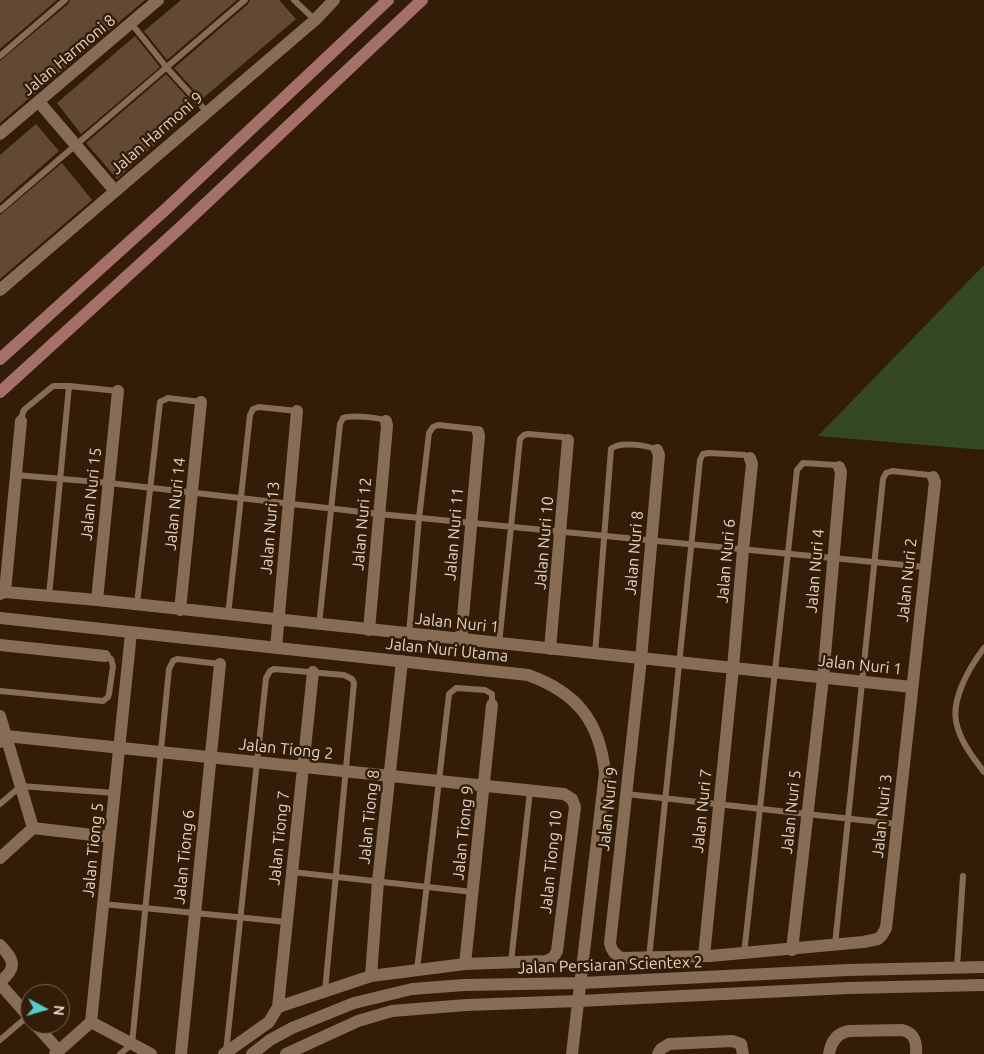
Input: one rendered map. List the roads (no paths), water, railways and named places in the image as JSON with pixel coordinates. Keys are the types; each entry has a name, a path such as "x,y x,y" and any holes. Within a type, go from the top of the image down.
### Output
{"main road":[{"path":"0,360 166,209 388,0"},
{"path":"0,392 182,226 422,0"}],"street":[{"name":"Jalan Harmoni 8","path":"0,134 158,0"},
{"name":"Jalan Harmoni 9","path":"0,290 315,20 334,0"},
{"path":"39,102 116,191"},
{"name":"Jalan Nuri 15","path":"97,600 118,391"},
{"name":"Jalan Nuri 14","path":"180,610 201,402"},
{"name":"Jalan Nuri 13","path":"276,648 297,411"},
{"path":"2,593 21,421"},
{"name":"Jalan Nuri 12","path":"369,630 388,426 386,421"},
{"name":"Jalan Nuri 11","path":"461,640 478,432"},
{"name":"Jalan Nuri 10","path":"550,649 568,440"},
{"name":"Jalan Nuri 8","path":"641,659 657,450"},
{"name":"Jalan Nuri 6","path":"733,668 742,550 752,464 750,458"},
{"name":"Jalan Nuri 4","path":"823,678 841,472 839,468"},
{"name":"Jalan Nuri 2","path":"912,687 935,482 933,477"},
{"name":"Jalan Nuri 1","path":"2,593 97,600 137,606 912,687"},
{"name":"Jalan Nuri Utama","path":"0,618 528,675 548,682 564,692 578,704 590,721 599,740 603,756 604,791 572,1054"},
{"name":"Jalan Tiong 5","path":"92,1022 131,632"},
{"path":"0,646 105,656"},
{"name":"Jalan Nuri 9","path":"641,659 610,943 615,954 622,958 649,958"},
{"name":"Jalan Tiong 8","path":"372,976 378,881 402,661"},
{"name":"Jalan Tiong 6","path":"180,1054 220,664"},
{"name":"Jalan Nuri 7","path":"704,956 733,668"},
{"name":"Jalan Tiong 7","path":"278,1007 313,672"},
{"name":"Jalan Nuri 5","path":"792,950 823,678"},
{"name":"Jalan Nuri 3","path":"835,945 872,941 882,935 886,928 912,687"},
{"name":"Jalan Tiong 9","path":"465,964 492,705"},
{"path":"0,716 3,739 21,786 33,828"},
{"name":"Jalan Tiong 2","path":"3,739 160,752 563,794"},
{"path":"604,791 626,794"},
{"name":"Jalan Tiong 10","path":"511,962 550,960 556,955 574,807 572,799 563,794"},
{"path":"0,858 33,828 110,837"},
{"path":"0,945 10,956 12,962 10,972 0,983 20,1006"},
{"path":"649,958 744,954 835,945"},
{"path":"225,1053 269,1022 278,1007 372,976 465,964 511,962"},
{"name":"Jalan Persiaran Scientex 2","path":"252,1054 270,1040 292,1028 354,1003 412,990 464,985 581,983 848,970 984,967"},
{"name":"Jalan Persiaran Scientex 2","path":"286,1054 358,1021 392,1011 466,1005 848,988 984,984"},
{"path":"43,1034 57,1052 92,1022 151,1054"},
{"path":"831,1048 842,1032 902,1030 909,1032 916,1040 916,1054"},
{"path":"659,1051 669,1044 732,1041 742,1049"}],"lane":[{"path":"0,56 65,0"},
{"path":"0,210 245,0"},
{"path":"294,0 315,20"},
{"path":"131,23 166,68 207,112"},
{"path":"21,421 22,412 25,409 51,387 57,385 118,391"},
{"path":"49,596 69,386"},
{"path":"137,606 160,402 168,398 201,402"},
{"path":"228,615 251,412 259,407 297,411"},
{"path":"320,625 341,421 349,416 382,418 386,421"},
{"path":"409,634 419,518 430,430 438,425 475,429 478,432"},
{"path":"500,644 520,439 528,434 563,437 568,440"},
{"path":"595,654 611,449 619,444 651,447 657,450"},
{"path":"649,958 701,457 703,454 709,453 745,455 750,458"},
{"path":"744,954 798,467 806,463 835,465 839,468"},
{"path":"835,945 884,476 892,472 929,475 933,477"},
{"path":"16,475 109,483 379,514 924,567"},
{"path":"984,648 962,682 956,708 957,728 966,746 984,772"},
{"path":"0,690 103,701 108,698 113,666 111,659 105,656"},
{"path":"120,1054 132,1044 170,664 182,658 220,664"},
{"path":"225,1053 267,674 279,668 344,675 349,676 354,683 325,991"},
{"path":"417,970 449,694 456,688 484,690 492,694 492,705"},
{"path":"0,804 21,786 115,793"},
{"path":"511,962 530,791"},
{"path":"626,794 897,824"},
{"path":"292,872 473,892"},
{"path":"957,968 964,876"},
{"path":"103,904 287,922"},
{"path":"0,1040 20,1026"}]}
